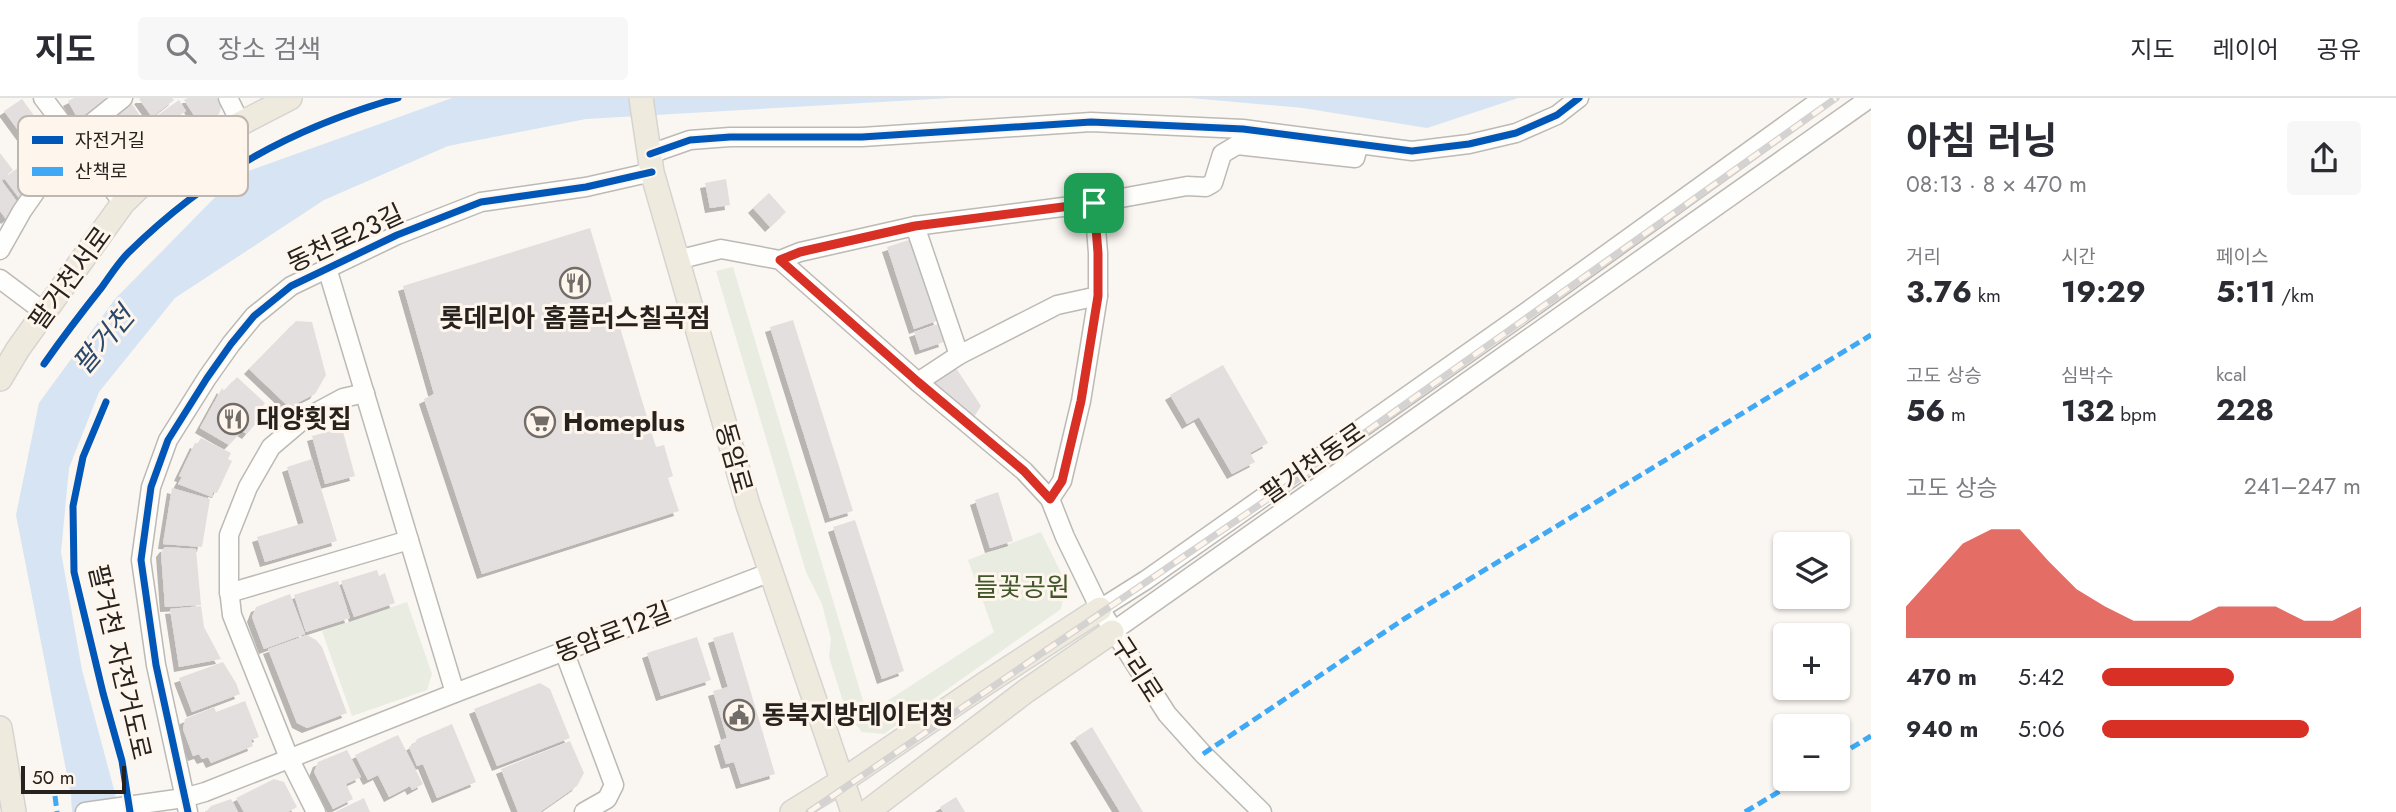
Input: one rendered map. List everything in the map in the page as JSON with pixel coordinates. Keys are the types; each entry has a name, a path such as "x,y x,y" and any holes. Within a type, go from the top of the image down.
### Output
{"main road":[{"name":"팔거천서로","path":"248,120 290,98"},
{"name":"동암로","path":"641,98 651,163 748,505 853,812"},
{"name":"팔거천서로","path":"0,379 44,312 130,196"},
{"name":"팔거천동로","path":"792,812 1100,609"},
{"name":"팔거천동로","path":"867,812 1026,691 1112,632"},
{"path":"0,728 15,812"}],"street":[{"path":"43,98 56,116"},
{"path":"100,116 123,98"},
{"path":"228,98 237,116"},
{"name":"동천로23길","path":"186,805 156,664 141,560 151,487 168,440 231,344 254,316 291,286 397,235 481,202 586,187 651,163 690,140 862,137 1091,122 1243,129 1412,151 1469,144 1516,134 1557,115 1578,98"},
{"name":"팔거천동로","path":"1100,609 1146,580 1529,310 1823,98"},
{"name":"팔거천동로","path":"1112,632 1870,98"},
{"path":"677,260 721,249 780,260 800,252 915,226 1094,203 1187,186 1206,187 1213,183 1222,154 1237,145 1355,158 1359,144"},
{"path":"0,250 32,196"},
{"path":"118,196 123,203"},
{"path":"1050,499 1062,481 1081,401 1098,296 1094,203"},
{"path":"915,226 959,355"},
{"name":"구리로","path":"780,260 1024,471 1050,499 1065,537 1112,632 1167,714 1262,812"},
{"path":"327,268 455,692"},
{"path":"0,279 44,312"},
{"path":"918,382 959,355 1057,305 1098,296"},
{"path":"316,812 289,758 232,615 229,593 229,535 248,486 271,447 304,419 343,398 365,393"},
{"path":"229,593 409,540"},
{"name":"동암로12길","path":"85,812 186,805 205,792 289,758 771,572"},
{"path":"564,651 614,785 607,799 584,812"}],"green space":[{"name":"들꽃공원","path":"733,267 867,714 994,632 968,560 1041,532 1066,583 1061,609 884,734 862,732 847,714 829,657 831,639 822,604 806,572 716,271"},
{"path":"407,602 432,674 427,690 352,716 322,631"}],"water":[{"name":"팔거천","path":"452,98 951,98 586,119 448,146 324,200 175,298 99,392 69,468 61,552 82,670 120,812 72,812 71,795 16,515 39,403 115,299 216,196 248,196 248,171"},
{"path":"1190,98 1518,98 1427,128 1303,108"}],"building":[{"path":"74,98 106,99 87,116 76,116 68,101"},
{"path":"172,98 174,100 151,116 139,99"},
{"path":"217,98 221,106 220,112 217,116 194,116 184,100"},
{"path":"22,99 34,116 18,116 18,130 4,111"},
{"path":"179,100 186,111 178,116 156,116"},
{"path":"132,104 140,116 114,116"},
{"path":"0,153 13,170 1,180 21,207 6,219 0,211"},
{"path":"18,168 18,196 27,196 22,202 4,178"},
{"path":"726,179 730,205 710,208 705,183"},
{"path":"769,193 786,212 770,227 753,208"},
{"name":"Homeplus","path":"590,228 656,447 664,445 673,476 668,478 679,511 482,574 424,399 434,394 403,286"},
{"path":"912,239 939,320 914,329 887,247"},
{"path":"793,320 853,511 830,518 770,327"},
{"path":"296,321 312,322 326,375 315,394 289,407 249,369"},
{"path":"938,324 944,342 920,350 914,332"},
{"path":"954,365 981,406 974,417 933,383 942,371"},
{"path":"1223,365 1268,443 1250,453 1255,462 1232,474 1199,417 1187,424 1170,395"},
{"path":"237,377 265,403 258,412 261,417 247,434 242,431 229,445 200,428 222,388 224,391"},
{"path":"342,428 355,476 325,484 312,436"},
{"path":"201,438 231,453 228,459 232,461 217,493 213,492 212,497 178,484 182,477 179,476 195,443"},
{"path":"312,459 337,541 265,562 257,537 304,523 287,467"},
{"path":"172,488 210,499 202,547 163,544"},
{"path":"998,492 1013,541 990,548 975,500"},
{"path":"855,520 904,671 882,679 833,527"},
{"path":"165,547 196,549 201,605 165,607 161,552"},
{"path":"377,570 379,576 385,573 395,603 354,617 341,581"},
{"path":"338,581 350,618 306,632 294,595"},
{"path":"290,594 305,634 264,649 252,617 256,607"},
{"path":"201,606 204,627 221,659 179,667 170,609"},
{"name":"동북지방데이터청","path":"733,632 775,774 741,784 734,762 726,764 719,741 727,738 713,691 728,687 713,638"},
{"path":"307,635 322,647 347,713 307,728 297,723 268,649"},
{"path":"697,637 711,680 661,696 647,653"},
{"path":"223,662 240,694 192,712 179,678"},
{"path":"540,683 550,689 570,738 497,766 474,709"},
{"path":"245,701 259,737 251,740 253,746 211,763 208,757 202,759 199,754 193,756 183,729 185,719 214,707 216,712"},
{"path":"452,724 476,782 437,798 423,764 417,766 409,747 417,739"},
{"path":"1092,727 1143,812 1120,812 1075,738"},
{"path":"398,735 423,784 412,790 410,786 389,797 378,775 368,780 355,755"},
{"path":"570,741 584,773 577,786 540,812 518,812 501,769"},
{"path":"347,750 361,777 346,784 353,799 333,809 314,772 318,762"},
{"path":"274,779 284,782 297,807 288,812 244,812 236,798"},
{"path":"956,797 965,812 943,812 940,807"},
{"path":"364,798 370,812 335,812"},
{"path":"231,799 238,812 206,812 211,806"}],"railway":[{"path":"809,812 1356,439 1836,98"}],"marked path":[{"path":"1203,754 1404,619 1871,335"},
{"path":"1850,749 1871,736"},
{"path":"1745,812 1780,791"},
{"path":"55,796 57,812"}],"cycle path":[{"path":"248,161 322,124 398,98"},
{"path":"650,154 690,140 730,137 862,137 1091,122 1243,129 1412,151 1469,144 1516,133 1557,115 1579,98"},
{"path":"188,812 156,665 141,560 151,487 168,440 231,344 254,316 291,286 397,235 481,202 586,187 652,172"},
{"path":"44,364 124,257 195,196"},
{"name":"팔거천 자전거도로","path":"106,402 83,457 73,506 74,572 122,761 130,812"}],"place":[{"name":"롯데리아 홈플러스칠곡점","path":"575,283"},
{"name":"대양횟집","path":"233,419"},
{"name":"Homeplus","path":"540,422"},
{"name":"동북지방데이터청","path":"739,715"}],"route":[{"path":"1094,203 1098,296 1081,401 1062,481 1050,499 1024,471 780,260 800,252 915,226 1094,203"}]}
